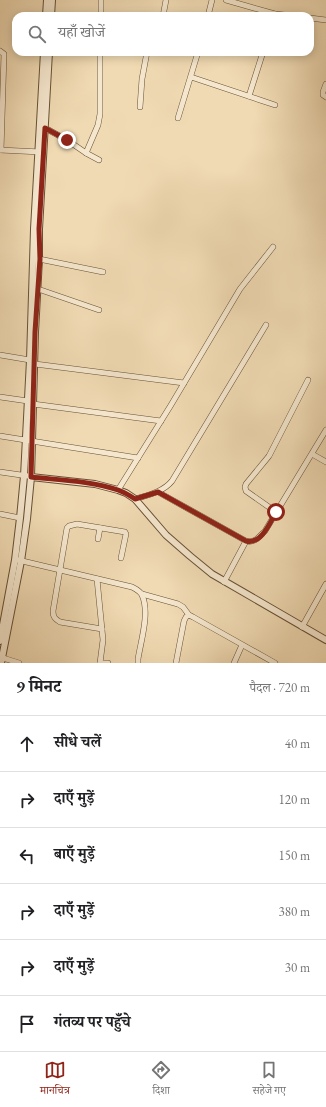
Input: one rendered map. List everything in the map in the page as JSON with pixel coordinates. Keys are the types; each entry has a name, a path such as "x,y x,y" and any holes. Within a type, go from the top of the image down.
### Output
{"street":[{"path":"46,12 47,0"},
{"path":"51,12 52,0"},
{"path":"101,0 101,12"},
{"path":"164,12 166,0"},
{"path":"209,12 212,0"},
{"path":"226,0 265,12"},
{"path":"314,18 326,20"},
{"path":"0,51 4,54 0,150 40,152"},
{"path":"30,403 35,364 40,259 40,152 44,56"},
{"path":"19,663 2,660 2,639 27,519 31,289 40,152 45,128 49,56"},
{"path":"86,153 98,125 100,114 100,56"},
{"path":"140,107 142,79 146,56"},
{"path":"178,118 197,56"},
{"path":"249,96 262,56"},
{"path":"191,77 275,105"},
{"path":"326,84 323,95 326,97"},
{"path":"45,128 98,160"},
{"path":"118,490 240,289 273,247"},
{"path":"40,259 103,272"},
{"path":"38,289 99,310"},
{"path":"135,499 158,492 168,486 172,481 266,325"},
{"path":"0,355 30,360 35,364 184,383"},
{"path":"276,512 246,490 245,487 269,456 308,380"},
{"path":"0,397 30,403 161,421"},
{"path":"158,492 246,541 251,542 257,540 265,531 326,430"},
{"path":"0,436 138,458"},
{"path":"312,454 326,462"},
{"path":"0,472 95,484 126,493 135,499 166,534 212,574 326,640"},
{"path":"18,560 20,518 27,476"},
{"path":"0,514 20,518"},
{"path":"102,629 60,622 53,616 67,528 77,524 125,532 126,534 121,558"},
{"path":"98,539 100,528"},
{"path":"224,582 246,541"},
{"path":"18,560 132,587 142,594 178,604 183,607 189,615 275,663"},
{"path":"97,579 103,640 100,663 108,663"},
{"path":"302,627 326,584"},
{"path":"138,663 146,609 142,594"},
{"path":"176,663 184,621 189,615"},
{"path":"234,663 242,645"}],"route":[{"path":"67,140 45,128 39,229 40,259 35,332 31,477 95,484 126,493 135,499 158,492 246,541 251,542 257,540 265,531 276,512"}]}
